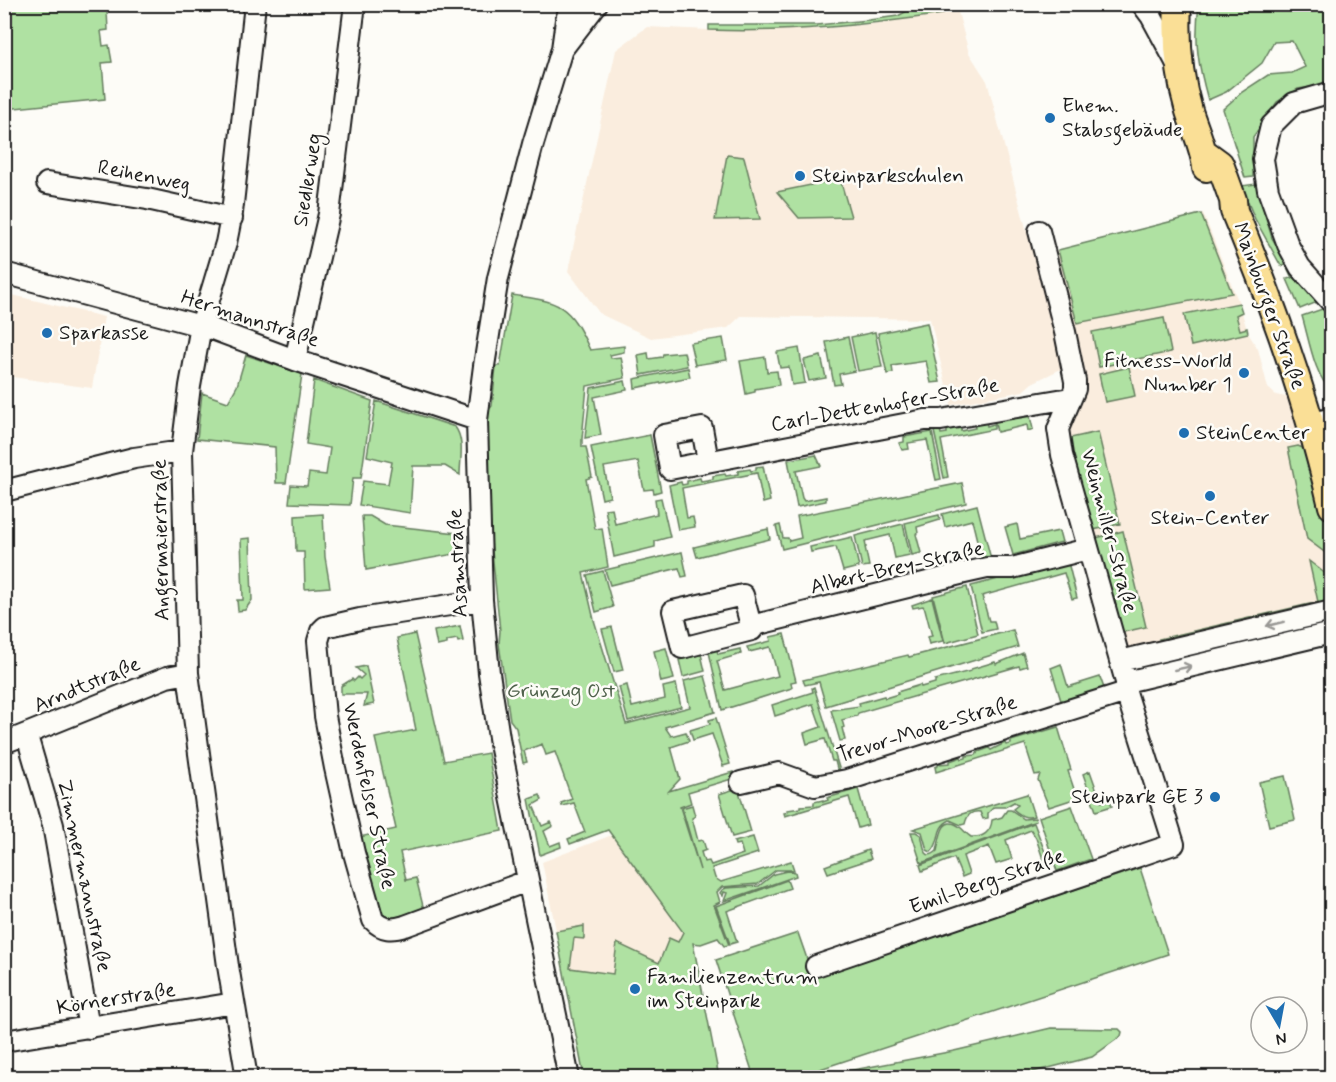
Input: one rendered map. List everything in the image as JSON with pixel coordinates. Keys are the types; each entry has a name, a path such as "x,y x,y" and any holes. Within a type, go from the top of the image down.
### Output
{"main road":[{"name":"Mainburger Straße","path":"1178,4 1176,30 1181,73 1189,111 1204,153 1220,164 1233,200 1234,212 1287,347 1325,419 1332,506"}],"street":[{"name":"Angermaierstraße","path":"248,1077 234,1003 188,673 182,451 190,386 201,326 232,218 255,4"},
{"name":"Siedlerweg","path":"295,360 329,214 355,4"},
{"name":"Asamstraße","path":"569,1077 527,881 500,744 489,673 482,600 477,420 483,366 498,278 533,144 562,49 571,4"},
{"name":"Asamstraße","path":"562,49 597,4"},
{"path":"1142,4 1151,16 1181,73"},
{"path":"1332,92 1294,103 1271,126 1263,159 1268,190 1288,245 1300,267 1332,303"},
{"name":"Reihenweg","path":"46,183 147,199 232,218"},
{"name":"Weinmiller-Straße","path":"1039,231 1075,381 1075,389 1058,429 1062,454 1126,687 1174,844"},
{"name":"Hermannstraße","path":"4,273 201,326 295,360 477,420"},
{"name":"Carl-Dettenhofer-Straße","path":"708,461 925,420 941,420 1070,398"},
{"path":"4,490 134,458 182,451"},
{"name":"Albert-Brey-Straße","path":"751,626 960,574 987,568 1012,568 1088,549"},
{"name":"Werdenfelser Straße","path":"482,600 325,627 318,640 327,727 344,814 373,920 379,926 396,928 527,881"},
{"path":"1120,660 1332,611"},
{"name":"Trevor-Moore-Straße","path":"741,782 779,773 815,786 847,780 1126,687 1320,636 1332,635"},
{"name":"Arndtstraße","path":"4,744 167,677 188,673"},
{"name":"Zimmermannstraße","path":"27,736 53,825 89,1028"},
{"name":"Emil-Berg-Straße","path":"816,966 1174,844"},
{"name":"Körnerstraße","path":"4,1041 234,1003"}],"shaded area":[{"name":"Steinparkschulen","path":"958,12 969,53 987,81 1063,368 1032,383 1023,391 951,405 930,319 741,316 728,328 651,338 600,314 568,271 616,50 647,27 709,30 818,29"},
{"name":"SteinCenter","path":"1203,213 1239,303 1248,333 1258,349 1268,388 1276,395 1291,398 1331,544 1332,600 1127,650 1066,439 1067,427 1083,379 1074,325 1069,325 1050,252"},
{"path":"8,294 104,317 92,388 5,376 4,319"},
{"name":"Familienzentrum im Steinpark","path":"612,835 681,930 693,943 582,1058 542,862"}],"green space":[{"path":"5,4 97,5 97,11 107,11 108,30 101,31 103,46 109,45 112,62 102,63 105,99 5,109"},
{"path":"1253,4 1254,7 1265,4 1331,5 1331,84 1298,89 1277,102 1253,137 1253,177 1245,178 1223,109 1242,92 1268,75 1292,73 1305,67 1292,41 1274,42 1262,63 1226,92 1208,100 1198,53 1199,5"},
{"path":"941,5 943,14 826,27 709,30 709,25 817,25 869,20 898,16 914,7"},
{"path":"727,155 744,157 760,219 715,220"},
{"path":"840,179 851,217 799,218 777,192"},
{"path":"1256,184 1272,238 1294,274 1320,301 1300,309 1287,279 1292,278 1286,265 1281,266 1255,219 1241,186"},
{"path":"1201,214 1232,293 1077,323 1058,250"},
{"name":"Grünzug Ost","path":"512,295 542,300 562,308 576,323 590,350 624,346 624,352 610,355 611,358 621,357 625,378 587,386 582,447 586,447 592,477 586,479 595,529 602,528 608,567 583,573 594,620 626,724 690,707 684,681 705,676 715,712 665,727 671,736 686,732 689,741 671,747 680,779 669,791 733,772 735,778 688,792 691,803 680,807 700,870 682,808 692,805 695,816 692,818 698,841 703,840 706,850 701,852 704,862 709,861 711,865 743,854 740,844 735,845 734,842 753,837 758,853 712,868 715,878 721,882 791,861 794,870 776,870 758,884 722,887 717,892 720,902 714,905 729,945 724,946 718,938 701,944 693,943 719,1077 584,1077 556,931 584,926 584,939 574,938 570,968 613,974 617,943 659,963 669,938 678,942 683,932 608,830 570,844 568,839 585,832 574,803 562,806 561,803 572,799 555,752 546,755 542,744 524,751 527,762 523,763 516,728 510,720 499,644 500,631 488,511 486,413 492,406 496,366 500,366"},
{"path":"1239,303 1242,312 1236,315 1240,330 1247,328 1248,333 1191,346 1184,314"},
{"path":"1325,308 1331,314 1331,389 1325,384 1316,367 1302,316"},
{"path":"1164,318 1171,352 1099,367 1092,332"},
{"path":"927,323 940,382 931,383 926,361 892,366 893,373 887,374 878,333"},
{"path":"875,332 882,367 858,371 851,337"},
{"path":"848,337 855,371 839,374 841,384 834,385 826,342"},
{"path":"723,338 727,360 695,365 690,343"},
{"path":"799,348 805,383 792,385 789,367 780,368 777,352"},
{"path":"684,352 687,366 641,375 638,355 648,353 649,359 662,357 663,354"},
{"path":"246,355 302,374 286,483 276,483 275,447 197,439 202,393 228,402 237,386"},
{"path":"821,356 826,378 809,381 804,360"},
{"path":"765,357 767,372 777,371 779,385 755,389 755,392 746,394 740,361"},
{"path":"1129,367 1135,396 1105,402 1099,374"},
{"path":"688,368 690,377 635,388 634,379"},
{"path":"314,380 372,401 361,478 353,478 350,505 289,503 291,485 307,486 309,473 326,475 330,448 306,444"},
{"path":"625,381 627,390 594,397 601,435 585,438 591,388"},
{"path":"376,401 455,427 460,438 460,475 445,466 413,466 410,513 359,505 363,481 388,484 392,462 367,456"},
{"path":"1029,412 1033,429 1028,431 1027,425 997,432 994,419"},
{"path":"986,421 987,426 994,424 994,429 941,440 948,477 944,478 934,431 940,430 941,434 947,433 947,429 960,426 961,431 975,428 974,424"},
{"path":"932,432 941,479 936,480 927,440 908,443 909,449 902,450 899,443 904,442 904,437"},
{"path":"1098,432 1120,524 1093,530 1066,439"},
{"path":"650,435 661,491 654,493 653,489 644,490 638,461 604,467 610,497 602,499 591,447"},
{"path":"1298,446 1305,449 1322,503 1331,557 1307,539 1288,448"},
{"path":"816,455 821,466 796,471 804,501 826,497 826,501 797,507 788,460"},
{"path":"763,466 770,501 763,503 757,473 682,488 687,518 693,517 695,527 678,530 669,485 681,482 682,485 687,484 687,481 700,478 701,481 713,479 713,476 725,474 726,476 738,474 738,471 756,470 756,467"},
{"path":"962,483 966,503 782,549 776,526 780,525 783,538 788,538 789,541 801,538 797,516"},
{"path":"661,498 670,537 655,541 655,547 614,557 605,509 612,508 615,524 657,514 655,499"},
{"path":"977,505 991,559 982,561 972,520 945,527 942,514"},
{"path":"323,514 325,557 330,587 305,589 304,552 296,552 295,516"},
{"path":"939,515 940,520 917,527 918,533 916,534 921,553 912,555 905,523"},
{"path":"362,516 370,516 385,525 457,533 460,553 366,570"},
{"path":"903,524 910,555 895,558 890,535 865,541 869,566 862,567 855,536"},
{"path":"1017,524 1020,539 1059,531 1062,542 1013,555 1005,527"},
{"path":"768,529 770,539 697,557 694,547"},
{"path":"1123,531 1146,627 1119,633 1092,541"},
{"path":"852,537 859,567 843,571 836,547 811,552 810,547"},
{"path":"250,538 252,600 245,610 238,611 237,600 243,600 241,539"},
{"path":"682,552 687,576 682,577 679,568 610,585 605,570"},
{"path":"1309,561 1331,578 1331,600 1327,604 1162,646 1159,639 1318,602"},
{"path":"1065,562 1069,566 1077,598 1072,599 1064,573 982,596 989,621 994,621 996,629 982,632 971,586"},
{"path":"603,571 613,607 596,612 587,575"},
{"path":"967,587 978,634 945,643 933,596"},
{"path":"932,598 943,641 929,644 927,637 932,636 925,609 923,606 913,608 912,605"},
{"path":"460,626 463,641 458,642 457,639 437,646 434,631"},
{"path":"612,627 623,670 614,672 602,629"},
{"path":"1013,630 1018,647 826,706 819,682 805,685 803,680 908,655 909,657"},
{"path":"415,634 444,761 488,753 502,831 400,852 406,880 416,878 424,910 403,918 388,919 382,917 355,838 396,829 375,738 416,730 397,638"},
{"path":"784,634 796,681 791,682 792,688 722,710 709,652 717,650 718,654 740,649 741,654 717,661 725,690 778,676 770,647 749,652 747,647 771,641 770,637"},
{"path":"666,648 674,679 661,682 654,651"},
{"path":"1023,653 1027,666 1020,668 1019,666 858,713 857,716 842,720 845,740 840,741 831,710 860,706 859,703 884,696 885,698 920,685 921,687 935,683 935,680 995,662 996,664"},
{"path":"701,654 705,671 683,677 679,660"},
{"path":"1061,664 1068,687 1100,677 1105,691 1062,704 1051,668"},
{"path":"366,666 374,704 364,706 367,694 341,694 341,686 352,679 354,681 358,677 360,679 364,675 356,668"},
{"path":"676,684 681,707 628,721 619,687 627,685 632,707 665,699 663,687"},
{"path":"814,687 840,771 838,772 825,739 807,744 804,733 821,727 813,704 775,716 772,705 813,692"},
{"path":"716,718 730,764 723,766 712,734 693,740 690,730 710,724 709,720"},
{"path":"1058,727 1077,798 1049,807 1038,780 1040,774 1035,775 1025,744 936,772 935,767 938,764 976,755 989,748 991,750 1005,743 1006,745 1011,744 1011,741"},
{"path":"1090,771 1101,802 1110,800 1112,806 1096,811 1083,774"},
{"path":"1285,776 1295,820 1269,826 1259,782"},
{"path":"738,788 751,832 732,837 719,794"},
{"path":"858,789 868,825 858,828 849,797 785,816 784,813 788,812 787,810 814,805 814,802 823,800 823,802 828,800 827,798"},
{"path":"1027,794 1034,816 1025,817 1018,813 1013,809 1018,805 1014,802 1005,807 994,807 988,813 988,818 983,819 980,812 974,812 967,818 965,824 961,825 950,820 942,827 931,852 927,850 922,832 913,829"},
{"path":"540,795 542,800 533,805 542,826 551,822 553,826 544,831 550,846 560,842 561,847 540,855 529,799"},
{"path":"1072,806 1091,859 1057,871 1039,817"},
{"path":"1007,810 1011,810 1024,819 1035,818 1036,821 921,863 911,832 921,835 925,850 929,855 937,851 945,825 954,824 971,837 979,836 988,831 992,820 1002,817"},
{"path":"1034,823 1048,860 1044,862 1031,830 1006,840 1012,859 996,864 989,846 963,856 969,874 962,877 954,858 922,871 920,865"},
{"path":"868,850 871,859 828,873 825,866"},
{"path":"1140,868 1168,954 793,1078 754,1077 716,960 798,933 813,976"},
{"path":"795,872 796,876 724,901 727,893 724,892 723,896 720,893 726,888 759,886 774,874"},
{"path":"787,880 790,888 727,911 737,942 730,944 716,906"},
{"path":"1051,1028 1119,1029 1122,1032 1121,1036 1092,1057 1013,1077 816,1077 954,1051"}],"place":[{"name":"Ehem. Stabsgebäude","path":"1050,118"},
{"name":"Steinparkschulen","path":"800,176"},
{"name":"Sparkasse","path":"47,333"},
{"name":"Fitness-World Number 1","path":"1244,373"},
{"name":"SteinCenter","path":"1184,433"},
{"name":"Stein-Center","path":"1210,496"},
{"name":"Steinpark GE 3","path":"1215,797"},
{"name":"Familienzentrum im Steinpark","path":"635,989"}]}
